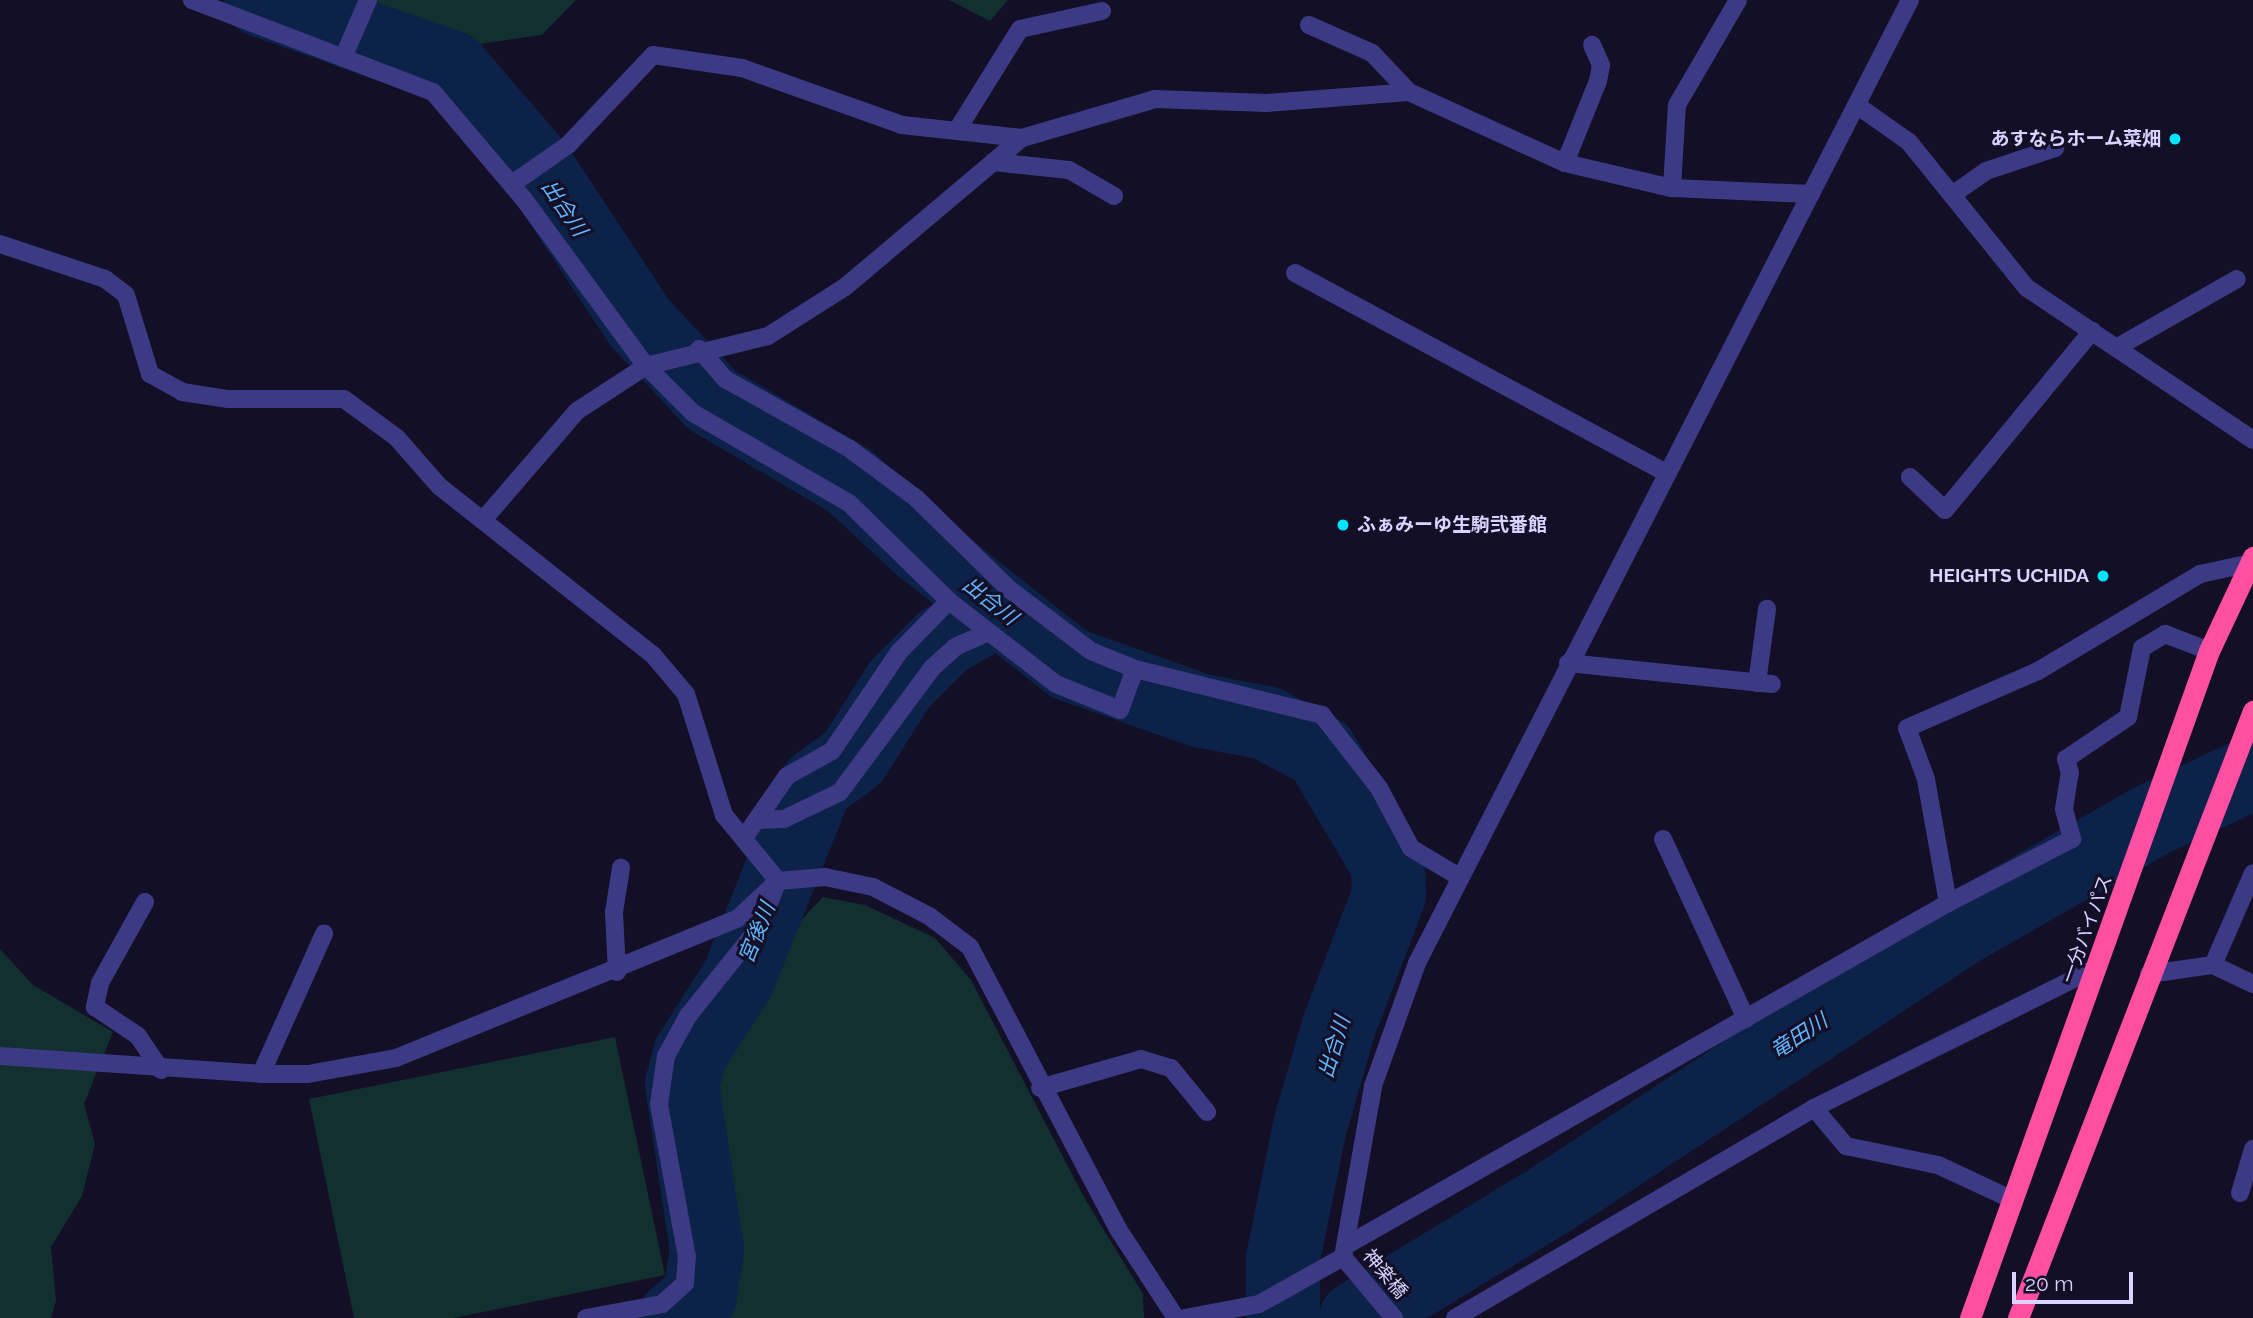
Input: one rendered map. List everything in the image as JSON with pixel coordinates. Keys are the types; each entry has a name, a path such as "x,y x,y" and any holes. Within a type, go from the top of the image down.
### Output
{"highway":[{"name":"一分バイパス","path":"1970,1318 2172,762 2209,651 2252,560"},
{"path":"2018,1318 2253,711"}],"street":[{"path":"192,0 433,92 512,184 646,366 693,413 849,503 900,546 949,601 1056,684 1120,710 1135,669"},
{"path":"343,58 368,0"},
{"path":"1672,188 1677,105 1738,0"},
{"path":"1345,1251 1363,1135 1390,1028 1568,663 1858,106 1910,0"},
{"path":"959,127 1020,29 1102,11"},
{"path":"1309,25 1372,53 1409,92 1565,163 1672,188 1811,194"},
{"path":"1565,163 1598,81 1601,65 1592,45"},
{"path":"512,184 568,145 653,55 742,68 902,125 959,127 1022,138"},
{"path":"483,520 577,411 646,366 699,349 779,329 845,287 1022,138 1155,99 1267,103 1409,92"},
{"path":"1858,106 1909,142 2027,288 2253,440"},
{"path":"1952,195 1986,171 2055,148"},
{"path":"993,162 1069,170 1114,196"},
{"path":"0,244 105,279 126,295 150,374 182,392 228,399 344,399 397,438 439,486 653,655 686,694 723,815 746,835 778,881"},
{"path":"1295,273 1666,473"},
{"path":"2116,348 2237,279"},
{"path":"1910,477 1945,510 2092,331"},
{"path":"699,349 725,379 850,449 916,498 1056,628 1135,669 1322,715 1379,788 1411,848 1461,878"},
{"path":"1948,903 1926,779 1907,728 2038,671 2200,575 2252,560"},
{"path":"746,835 787,776 832,751 899,652 949,601"},
{"path":"1568,663 1764,684 1767,609"},
{"path":"757,820 784,819 840,792 932,668 955,647 988,632"},
{"path":"1185,1318 1259,1304 1316,1275 1345,1251 1746,1019 1948,903 2072,839 2064,809 2070,773 2066,759 2113,733 2128,717 2138,663 2150,639 2165,634 2209,651"},
{"path":"1663,839 1746,1019"},
{"path":"617,972 614,912 621,868"},
{"path":"2213,965 2253,873"},
{"path":"0,1055 161,1070 261,1074 308,1074 397,1058 617,972 737,919 778,881 825,877 873,887 929,916 970,947 1040,1087 1176,1318"},
{"path":"586,1318 662,1304 685,1283 687,1257 659,1104 666,1056 688,1016 760,926 778,881"},
{"path":"145,902 100,983 95,1007 138,1036 161,1070"},
{"path":"261,1074 324,934"},
{"path":"2149,974 2213,965 2253,984"},
{"path":"1455,1318 1814,1108 2098,967"},
{"path":"1040,1087 1141,1059 1171,1068 1207,1112"},
{"path":"1814,1108 1846,1146 1938,1165 2013,1200"},
{"path":"2241,1193 2253,1149"},
{"name":"神楽橋","path":"1345,1251 1394,1318"}],"green space":[{"path":"366,0 576,0 542,35 457,47 390,19"},
{"path":"949,0 1008,0 990,21"},
{"path":"823,897 865,905 935,938 971,980 1085,1199 1143,1294 1144,1318 692,1318 710,1302 715,1260 690,1087 705,1044 738,1008 754,970"},
{"path":"0,949 33,985 113,1032 84,1104 95,1144 82,1196 51,1247 56,1300 51,1318 0,1318"},
{"path":"615,1037 665,1275 454,1318 354,1318 309,1099"}],"waterway":[{"name":"出合川","path":"261,0 452,68 535,164 639,322 712,400 850,481 920,546 1069,664 1202,711 1266,723 1321,752 1388,865 1389,895 1339,1026 1310,1126 1283,1259 1283,1318"},
{"name":"宮後川","path":"674,1318 700,1296 707,1250 682,1084 690,1054 738,979 816,785 853,758 900,684 943,641 999,608"},
{"name":"竜田川","path":"1356,1318 1550,1200 1961,929 2152,820 2253,773"}],"place":[{"name":"あすならホーム菜畑","path":"2175,139"},
{"name":"ふぁみーゆ生駒弐番館","path":"1343,525"},
{"name":"HEIGHTS UCHIDA","path":"2103,576"}]}
